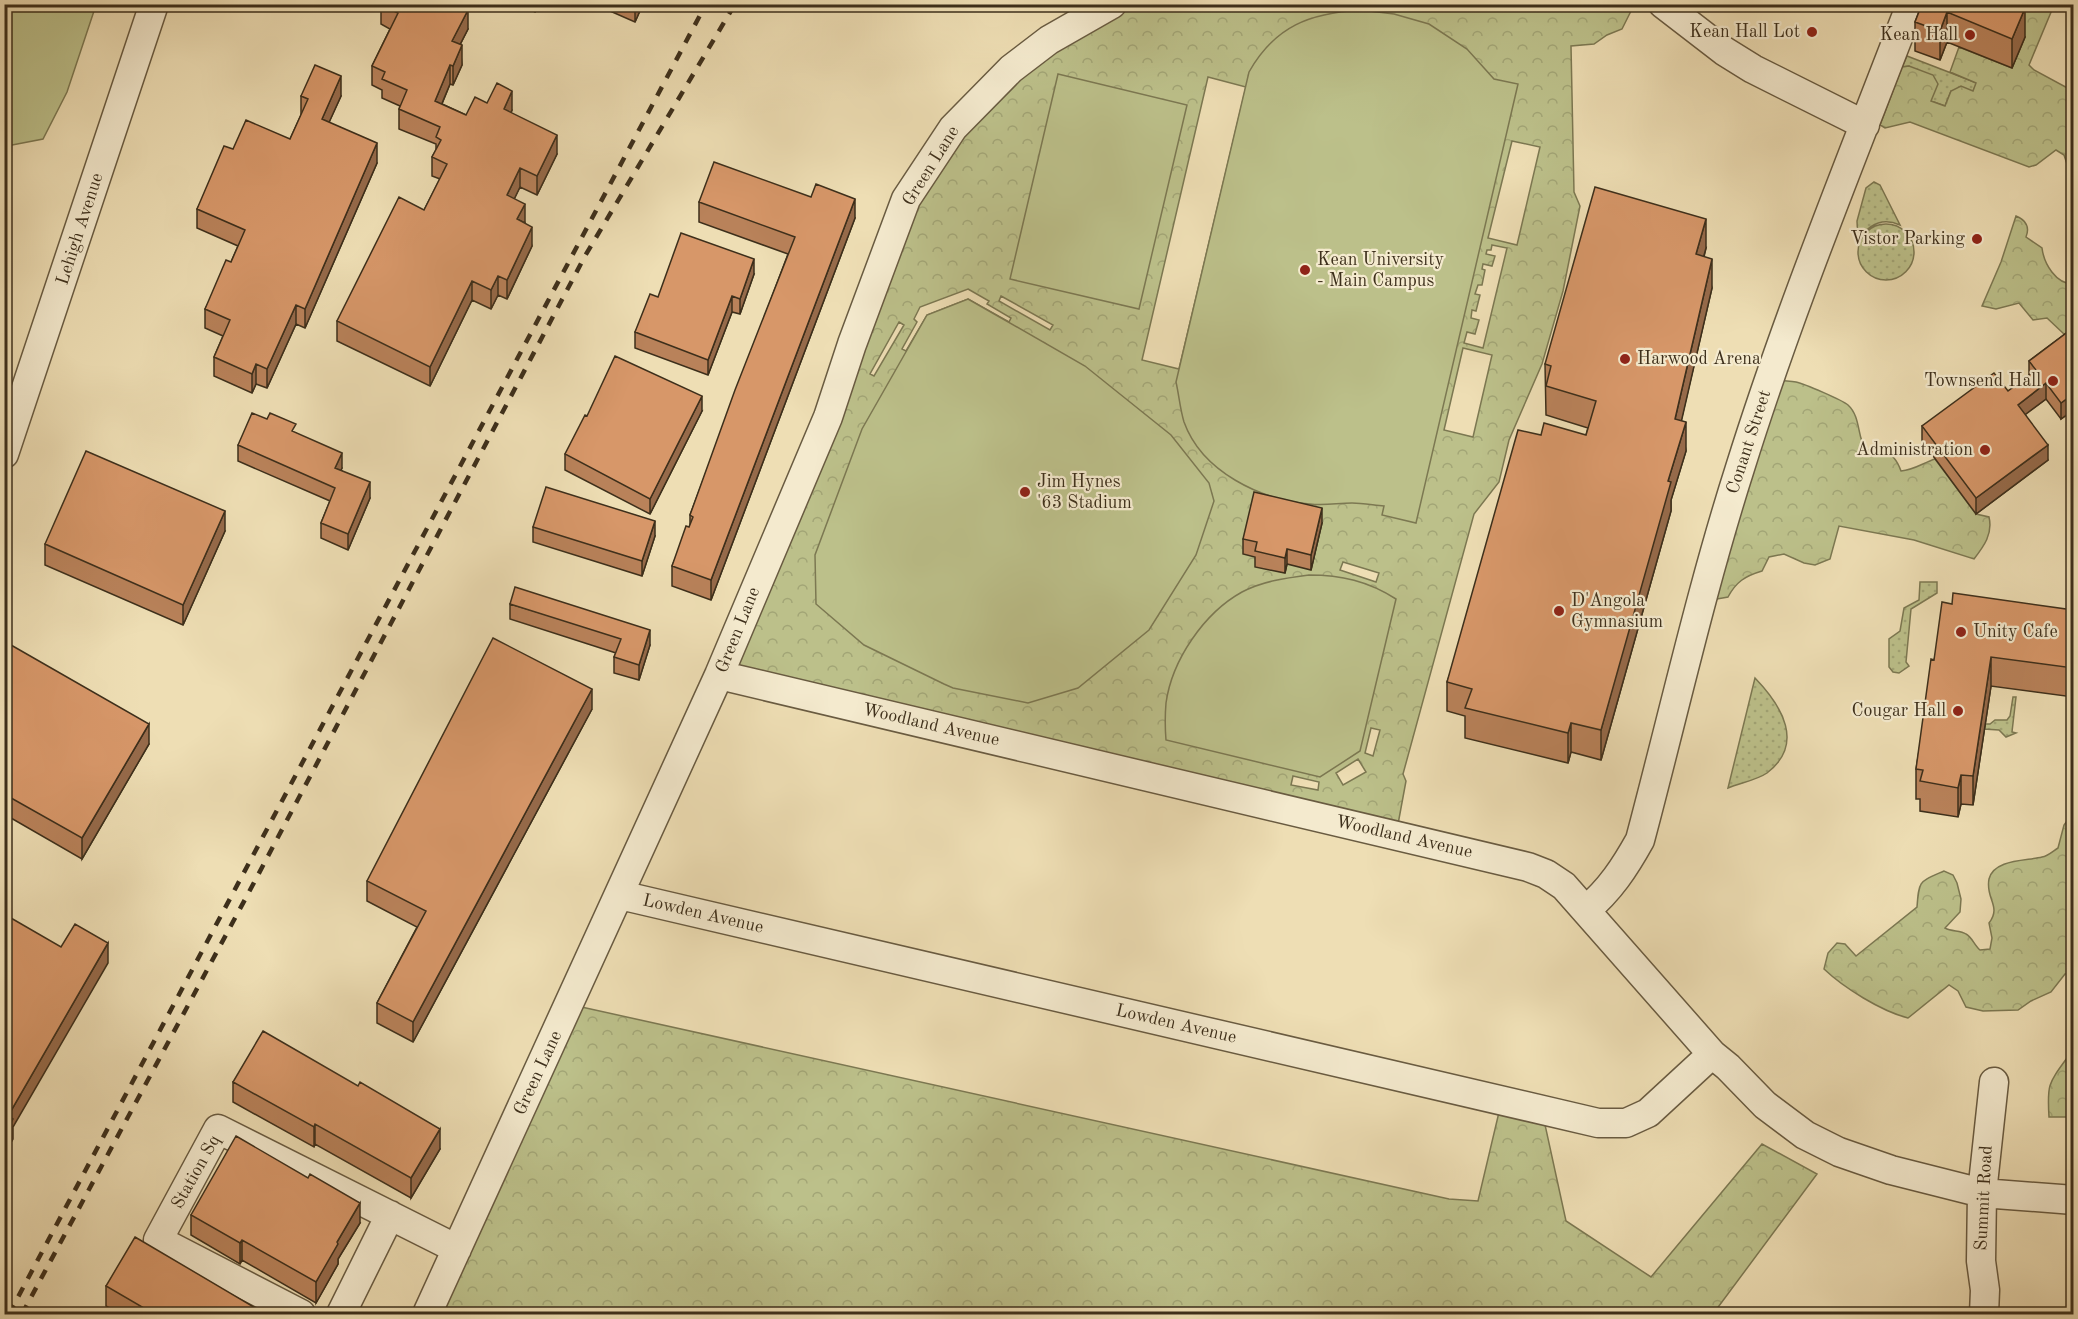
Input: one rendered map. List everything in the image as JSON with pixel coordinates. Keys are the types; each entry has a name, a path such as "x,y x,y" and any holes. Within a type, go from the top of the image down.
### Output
{"street":[{"name":"Lehigh Avenue","path":"4,454 154,4"},
{"name":"Green Lane","path":"427,1314 719,675 828,417 852,344 906,199 953,128 1011,69 1049,39 1112,4"},
{"path":"1663,4 1733,57 1865,125"},
{"name":"Conant Street","path":"1586,910 1604,895 1624,869 1640,840 1713,556 1739,470 1848,164 1911,4"},
{"name":"Woodland Avenue","path":"719,675 1528,867 1546,874 1564,886 1712,1054 1765,1105 1805,1135 1839,1152 1891,1170 1982,1193 2073,1200"},
{"name":"Lowden Avenue","path":"620,895 1598,1123 1626,1123 1648,1113 1712,1054"},
{"name":"Summit Road","path":"1984,1314 1985,1290 1981,1261 1982,1193 1995,1082"},
{"name":"Station Sq","path":"301,1314 158,1240 218,1129 457,1249"},
{"path":"341,1314 390,1215"}],"green space":[{"path":"4,5 96,5 67,92 43,139 7,146 4,145"},
{"path":"1112,5 1634,5 1622,29 1594,44 1571,46 1574,192 1580,206 1563,291 1542,364 1509,440 1499,482 1474,514 1403,774 1406,781 1396,835 719,675 906,199 953,128","holes":["1208,77 1246,87 1179,369 1142,360","1512,141 1540,147 1517,245 1488,238","1492,245 1507,248 1483,348 1464,343 1467,332 1475,334 1479,320 1471,318 1472,310 1476,311 1480,295 1475,294 1478,285 1482,285 1485,270 1482,269 1483,264 1492,266 1495,256 1486,254 1487,250 1491,250","968,289 989,301 987,304 1011,318 1009,322 968,299 927,315 906,351 902,349 917,322 914,319 920,307","1001,296 1053,325 1050,330 999,301","899,322 904,325 874,376 870,374","1463,348 1492,355 1473,437 1444,430","1343,562 1379,573 1376,582 1340,570","1371,728 1380,730 1373,756 1365,753","1358,759 1366,772 1343,785 1336,773","1293,776 1319,782 1318,790 1291,785"]},
{"path":"2026,5 2054,5 2029,65 2073,91 2073,170 2068,167 2064,155 2056,150 2036,165 2029,167 1910,122 1885,128 1880,125 1902,67 1909,66 1933,75 1938,84 1931,101 1945,106 1951,91 1961,86 1973,91 1976,83 1950,72 1959,47 2012,68 2017,24"},
{"path":"1361,10 1394,14 1429,24 1467,49 1494,79 1518,84 1416,523 1382,515 1384,506 1352,503 1315,505 1291,501 1272,497 1235,480 1204,455 1193,440 1181,412 1176,382 1249,72 1270,43 1296,25 1326,14"},
{"path":"1907,56 1977,83 1973,91 1951,91 1945,106 1931,101 1909,66 1902,67"},
{"path":"1058,74 1187,105 1139,309 1010,279"},
{"path":"1874,182 1880,185 1900,225 1881,222 1866,231 1858,241 1857,221 1866,188"},
{"path":"2016,216 2026,224 2028,230 2026,237 2042,248 2045,260 2056,277 2073,284 2073,333 2065,335 2047,318 2033,320 2019,303 1996,309 1982,306 2001,262"},
{"path":"1886,224 1901,229 1909,237 1914,252 1909,267 1901,275 1886,280 1871,275 1863,267 1858,252 1863,237 1871,229"},
{"name":"Jim Hynes '63 Stadium","path":"968,299 1085,366 1171,435 1209,483 1214,501 1196,555 1149,630 1078,688 1028,703 953,688 944,684 864,645 816,604 815,555 862,429 927,315"},
{"path":"1778,380 1801,383 1848,405 1857,420 1860,437 1867,449 1882,450 1889,454 1901,471 1935,459 1976,514 1989,517 1989,534 1974,559 1914,540 1839,526 1830,559 1815,565 1784,554 1769,557 1762,571 1742,580 1728,597 1717,599 1712,597"},
{"path":"1309,575 1332,576 1365,583 1396,599 1360,751 1320,777 1166,740 1166,703 1169,687 1183,655 1203,625 1228,601 1250,588"},
{"path":"1920,582 1937,582 1937,593 1911,609 1906,662 1909,666 1899,673 1893,672 1889,667 1889,639 1900,631 1904,608 1919,600"},
{"path":"1755,678 1781,713 1787,738 1785,750 1779,762 1767,773 1728,788"},
{"path":"2013,697 2016,697 2012,732 2016,733 2006,737 1999,730 1984,729 1985,724 1990,724 1995,720 2007,720 2010,716"},
{"path":"2073,813 2073,973 2065,974 2051,992 2018,1010 1983,1011 1966,1007 1958,991 1949,985 1908,1018 1863,998 1824,969 1828,953 1837,943 1845,944 1856,956 1917,907 1922,883 1944,871 1953,875 1961,899 1960,912 1945,928 1966,934 1980,950 1990,949 1992,938 1989,923 1993,917 1994,907 1988,886 1992,872 2004,864 2048,855 2058,848 2064,825"},
{"path":"568,1004 1449,1199 1478,1201 1500,1108 1544,1120 1566,1221 1651,1277 1762,1144 1817,1174 1713,1314 441,1314"},
{"path":"2067,1058 2073,1059 2073,1117 2049,1117 2050,1085"}],"building":[{"path":"382,4 457,4 468,10 452,41 462,45 453,66 450,65 435,101 466,115 475,97 487,103 497,83 512,91 504,109 557,135 537,176 520,168 507,195 525,204 517,219 532,227 507,280 498,276 491,290 472,281 430,367 337,321 399,197 424,210 447,164 432,157 441,140 436,137 440,127 399,109 407,90 382,79 385,72 372,66 398,13"},
{"path":"1922,4 2017,4 2025,8 2012,39 1947,12 1940,31 1915,22"},
{"path":"315,65 341,76 322,119 377,143 305,309 296,305 267,369 256,364 252,374 214,357 230,320 205,309 226,260 231,262 245,230 197,209 224,146 233,149 246,120 290,139 308,99 301,96"},
{"path":"714,162 811,197 816,184 855,199 711,580 672,566 686,526 689,527 693,517 690,515 735,390 795,237 699,202"},
{"path":"1595,187 1706,219 1696,254 1712,259 1675,419 1686,422 1601,730 1571,723 1568,733 1465,708 1472,689 1447,682 1518,430 1541,435 1544,423 1586,435 1596,401 1546,386 1551,366 1545,364"},
{"path":"681,233 754,259 740,299 732,296 708,360 635,332 650,294 658,297"},
{"path":"2073,328 2073,397 2072,395 2061,403 2046,383 2018,405 2048,445 1976,498 1922,426 1994,373 2008,391 2036,370 2029,361"},
{"path":"615,356 702,396 650,499 565,454 585,415 587,416"},
{"path":"252,413 267,419 270,413 296,424 292,431 342,453 335,468 370,482 348,534 321,523 335,488 238,445"},
{"path":"86,451 225,511 183,605 45,544"},
{"path":"546,487 655,521 642,561 533,527"},
{"path":"1254,492 1322,508 1311,555 1287,549 1285,558 1255,551 1257,542 1243,539"},
{"path":"515,587 650,630 639,665 614,657 621,639 510,604"},
{"name":"Cougar Hall","path":"1953,593 2073,610 2073,668 1991,657 1973,776 1961,775 1958,788 1920,781 1923,770 1916,769 1931,659 1934,660 1942,602 1952,604"},
{"path":"493,638 592,689 413,1022 377,1003 426,911 367,881"},
{"path":"4,641 149,724 82,838 4,794"},
{"path":"4,914 61,947 75,924 108,943 8,1116 13,1119 4,1134"},
{"path":"263,1031 358,1086 360,1082 440,1129 411,1178 315,1124 314,1127 233,1082"},
{"path":"236,1136 308,1178 310,1174 360,1203 316,1282 242,1240 240,1243 191,1215"},
{"path":"135,1237 264,1313 266,1308 278,1314 154,1314 106,1286"}],"railway":[{"path":"9,1314 706,4"},
{"path":"22,1314 249,892 585,256 735,4"}],"place":[{"name":"Kean Hall Lot","path":"1812,32"},
{"name":"Kean Hall","path":"1970,35"},
{"name":"Vistor Parking","path":"1977,239"},
{"name":"Kean University - Main Campus","path":"1305,270"},
{"name":"Harwood Arena","path":"1625,359"},
{"name":"Townsend Hall","path":"2053,381"},
{"name":"Administration","path":"1985,450"},
{"name":"Jim Hynes '63 Stadium","path":"1025,492"},
{"name":"D'Angola Gymnasium","path":"1559,611"},
{"name":"Unity Cafe","path":"1961,632"},
{"name":"Cougar Hall","path":"1958,711"}]}
